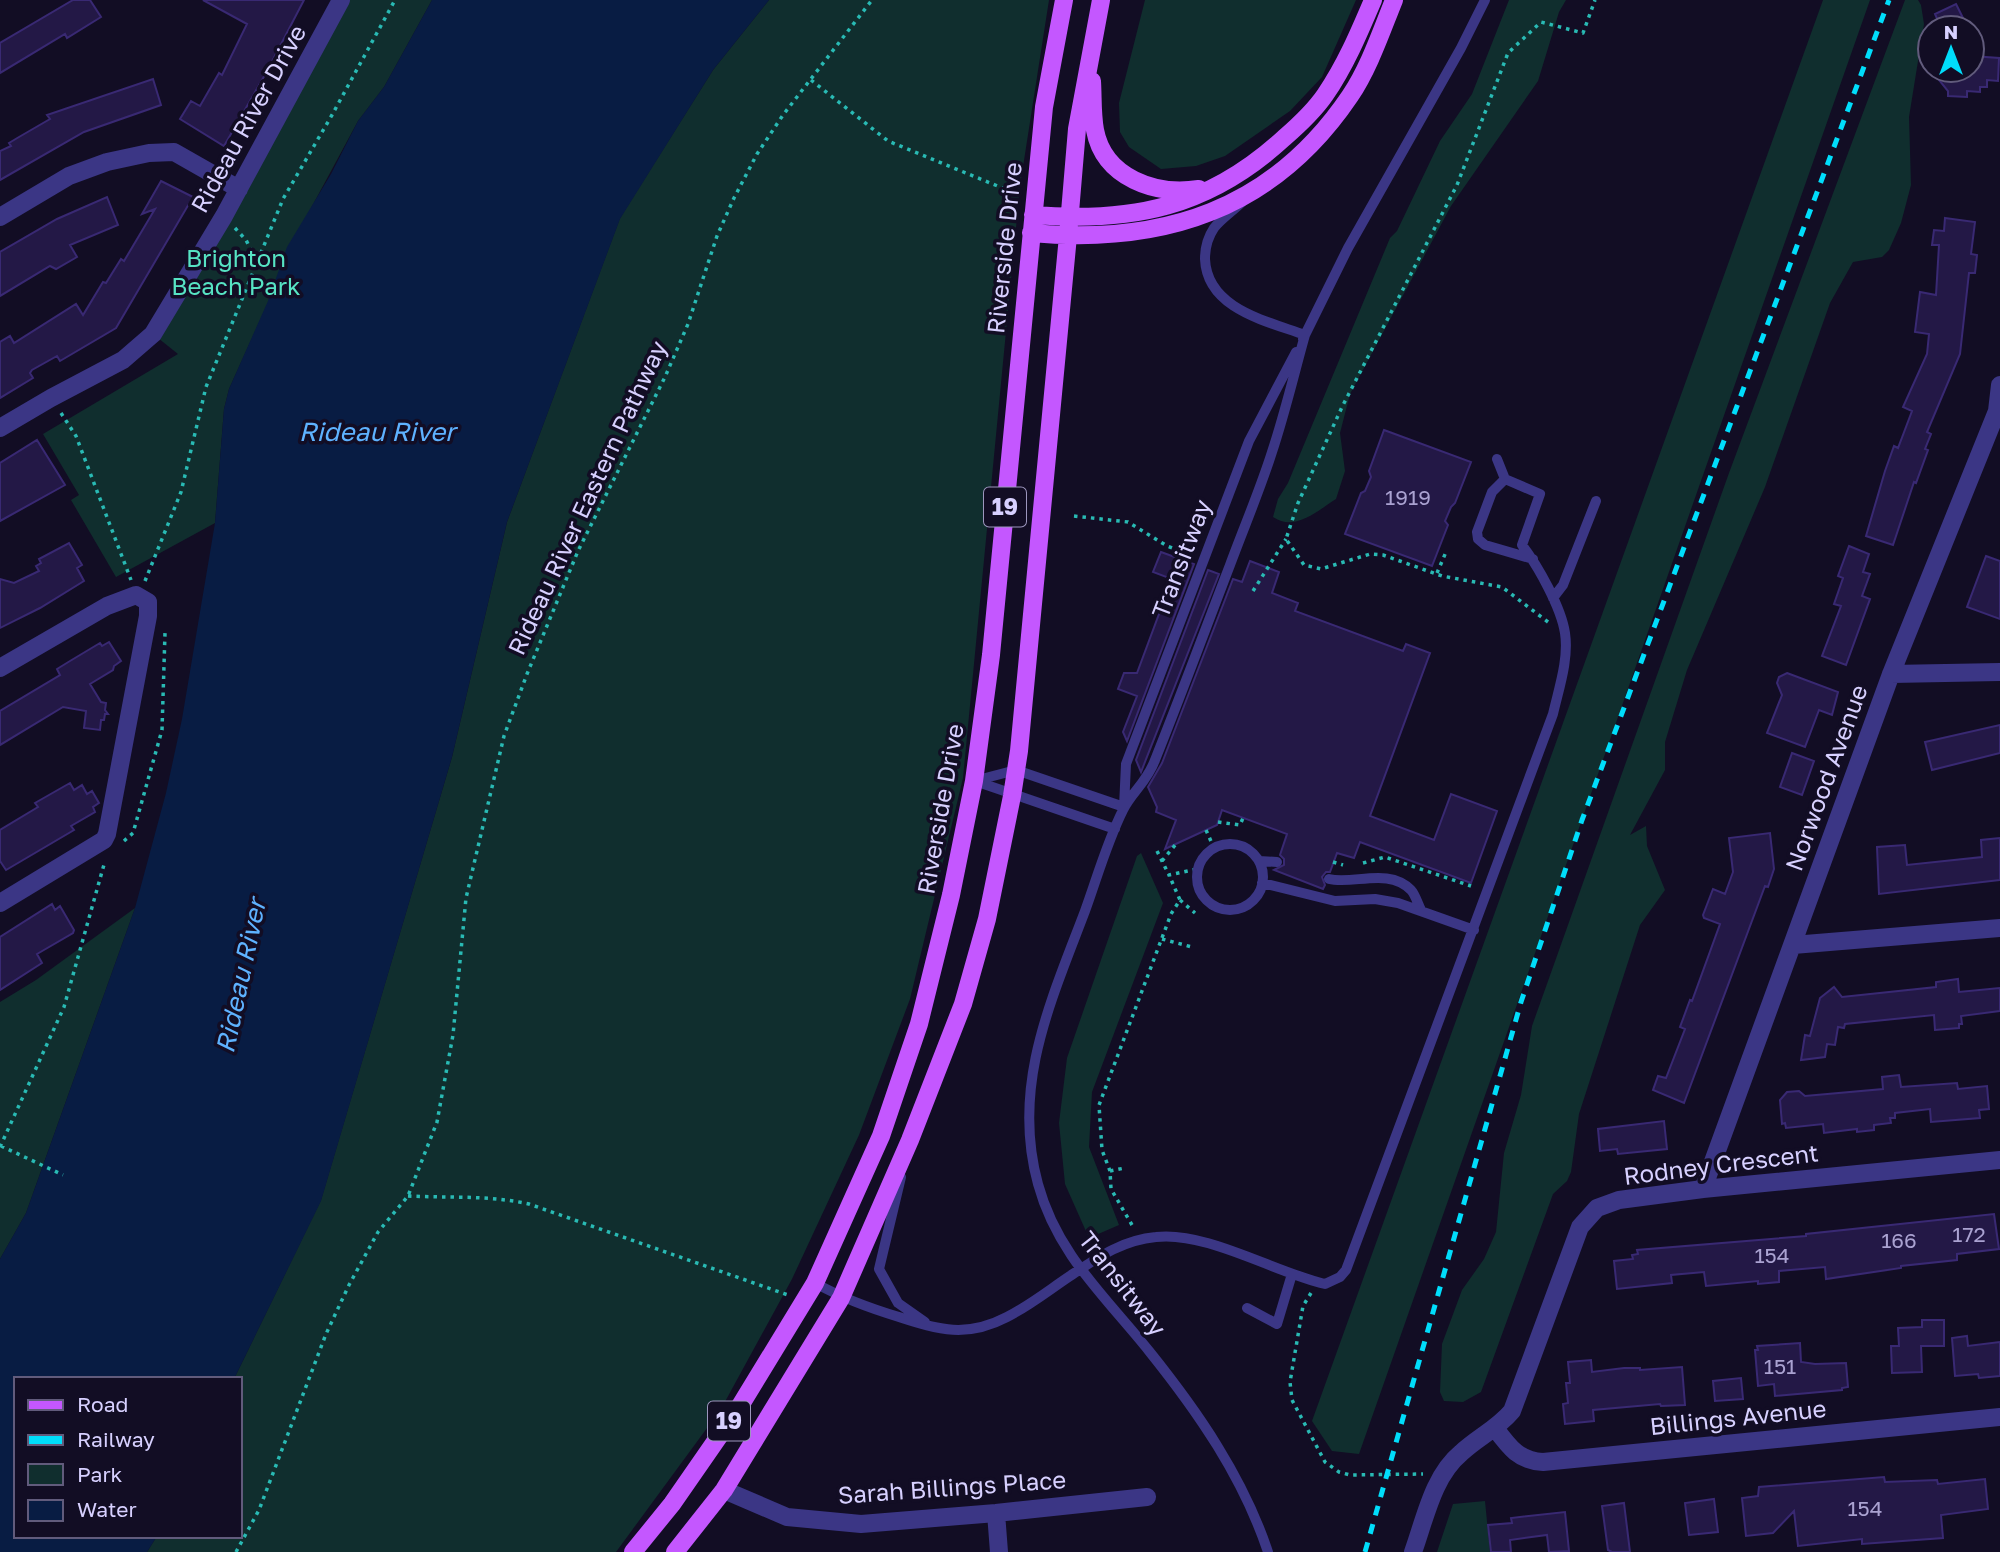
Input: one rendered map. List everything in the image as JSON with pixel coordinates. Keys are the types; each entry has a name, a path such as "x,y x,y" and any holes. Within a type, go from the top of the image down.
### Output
{"main road":[{"name":"Riverside Drive","path":"633,1552 672,1504 740,1406 815,1283 881,1136 919,1024 951,895 974,781 991,655 1044,107 1064,0"},
{"name":"19","path":"675,1552 724,1490 841,1298 910,1140 963,1004 986,919 1016,770 1069,236 1077,129 1101,0"},
{"path":"1032,224 1160,209 1180,203 1240,174 1262,158 1302,121 1323,97 1342,68 1373,0"},
{"path":"1032,224 1069,236 1121,234 1168,226 1249,195 1293,163 1338,113 1361,75 1394,0"},
{"path":"1090,53 1095,130 1100,145 1119,170 1132,180 1165,191 1182,192 1212,187"}],"street":[{"name":"Rideau River Drive","path":"0,428 123,360 153,334 224,216 341,0"},
{"path":"0,218 69,176 107,162 149,153 174,152 239,188"},
{"name":"Norwood Avenue","path":"1703,1189 1891,674 1998,411 2000,385"},
{"path":"0,668 107,606 136,595 148,602 105,845 0,903"},
{"path":"1891,674 2000,672"},
{"path":"1793,945 2000,928"},
{"name":"Rodney Crescent","path":"1413,1552 1441,1479 1461,1452 1495,1428 1512,1410 1580,1227 1597,1208 1619,1200 1703,1189 2000,1160"},
{"name":"Billings Avenue","path":"1495,1428 1515,1453 1529,1461 1543,1462 2000,1417"},
{"name":"Sarah Billings Place","path":"724,1490 786,1517 861,1524 1147,1497"},
{"path":"996,1513 999,1552"}],"lane":[{"name":"Transitway","path":"1124,807 1126,764 1249,441 1348,248 1455,60 1485,0"},
{"path":"1249,195 1215,227 1208,240 1205,253 1209,281 1217,293 1240,310 1305,335"},
{"name":"Transitway","path":"1268,1552 1239,1479 1202,1421 1149,1351 1071,1259 1048,1214 1038,1184 1030,1129 1030,1099 1036,1048 1115,829 1124,807 1149,776 1273,449 1305,335"},
{"path":"815,1283 841,1298 934,1329 972,1330 1007,1317 1117,1246 1157,1237 1175,1237 1214,1246 1325,1284 1346,1270 1553,714 1565,658 1565,632 1553,598 1533,559 1522,545 1540,494 1505,479 1497,459"},
{"path":"1505,479 1492,492 1477,532 1478,539 1485,545 1533,559"},
{"path":"1553,598 1563,585 1596,501"},
{"path":"974,781 1016,770 1124,807"},
{"path":"974,781 1115,829"},
{"path":"1231,844 1242,846 1252,852 1259,861 1263,871 1259,893 1244,907 1223,910 1213,906 1199,890 1197,869 1202,858 1214,848 1231,844"},
{"path":"1259,861 1277,862"},
{"path":"1329,879 1337,881 1379,877 1396,882 1411,890 1421,910"},
{"path":"1262,883 1335,901 1375,899 1421,910 1474,930"},
{"path":"910,1140 879,1269 898,1303 934,1329"},
{"path":"1247,1308 1277,1324 1292,1274"},
{"path":"1262,1552 1264,1541"}],"path":[{"path":"136,595 148,573 181,492 206,387 283,199 395,0"},
{"name":"Rideau River Eastern Pathway","path":"236,1552 259,1510 326,1334 377,1232 408,1196 426,1154 444,1093 458,990 466,898 511,714 578,551 665,377 688,324 717,236 734,198 770,134 872,0"},
{"path":"1252,591 1286,539 1298,503 1342,407 1457,185 1508,53 1541,22 1583,33 1595,0"},
{"path":"811,80 888,141 1017,194"},
{"path":"224,216 246,240 257,261"},
{"path":"51,398 76,436 136,595"},
{"path":"1074,516 1128,523 1167,546 1204,560"},
{"path":"1286,539 1304,565 1321,569 1370,554 1383,555 1437,574 1502,587 1565,632"},
{"path":"1437,574 1446,552"},
{"path":"148,573 152,580"},
{"path":"62,1175 0,1146 64,1007 104,869 105,845 120,844 133,833 162,730 165,631"},
{"path":"1218,822 1240,825 1243,818"},
{"path":"1206,830 1214,848"},
{"path":"1162,861 1175,844"},
{"path":"1157,851 1180,900 1195,913"},
{"path":"1169,875 1197,869"},
{"path":"1132,1225 1111,1189 1110,1171 1102,1150 1099,1105 1171,914 1180,900"},
{"path":"1162,939 1192,947"},
{"path":"1110,1171 1125,1168"},
{"path":"408,1196 487,1198 528,1204 788,1295"},
{"path":"1318,1282 1303,1306 1290,1382 1292,1400 1325,1462 1339,1472 1350,1475 1410,1473 1441,1479"}],"green space":[{"name":"Brighton Beach Park","path":"341,0 432,0 384,87 358,121 310,210 229,389 224,409 215,523 116,577 71,500 79,495 43,434 178,354 153,334"},
{"path":"769,0 1049,0 1020,186 963,778 910,999 859,1135 792,1279 721,1409 616,1552 147,1552 156,1538 242,1538 242,1377 235,1377 321,1200 452,757 507,522 620,218 713,70"},
{"path":"1145,0 1356,0 1322,77 1290,111 1225,156 1196,166 1161,169 1129,147 1120,132 1119,103"},
{"path":"1509,0 1566,0 1559,12 1538,81 1451,206 1350,394 1340,433 1345,471 1336,499 1306,518 1281,521 1273,517 1278,499 1288,483 1390,238 1397,231 1440,141 1472,94"},
{"path":"1823,0 1870,0 1359,1454 1332,1451 1312,1421"},
{"path":"1905,0 1918,0 1922,14 1916,14 1916,74 1909,117 1911,185 1901,223 1889,250 1882,257 1853,262 1830,303 1765,487 1687,670 1665,742 1665,770 1630,835 1646,826 1647,846 1665,890 1640,925 1579,1114 1571,1172 1567,1181 1553,1194 1481,1392 1463,1402 1444,1401 1440,1392 1442,1344 1462,1290 1484,1259 1496,1232 1504,1153 1521,1095 1532,1026 1729,473"},
{"path":"1141,853 1163,903 1092,1092 1089,1147 1119,1225 1089,1238 1065,1184 1059,1123 1067,1058 1137,856"},
{"path":"135,908 26,1213 0,1259 0,1002 36,980"},
{"path":"1485,1501 1490,1552 1437,1552 1453,1504"}],"water":[{"name":"Rideau River","path":"432,0 769,0 713,70 620,219 507,522 452,757 321,1201 235,1377 14,1377 14,1538 156,1538 147,1552 0,1552 0,1259 26,1213 135,908 166,793 182,719 215,523 224,409 229,389 268,301 287,247 331,174 358,121 384,87"}],"building":[{"path":"73,0 90,0 101,17 67,38 65,34 0,73 0,43"},
{"path":"203,0 304,0 224,146 180,119 191,101 200,106 219,73 222,75 247,24"},
{"path":"1956,4 1961,14 1935,14"},
{"path":"1986,57 1999,58 1998,81 1987,80 1987,87 1980,87 1980,92 1967,91 1967,97 1948,96 1948,91 1942,84 1986,84"},
{"path":"153,79 161,105 84,132 0,180 0,151 50,119 47,115"},
{"path":"161,181 193,197 116,328 60,361 57,356 32,370 30,373 33,378 0,398 0,342 10,336 14,343 76,304 83,315 103,282 106,283 121,259 124,261 155,209 142,214"},
{"path":"107,197 118,225 70,245 77,257 56,269 50,266 0,296 0,252 57,219"},
{"path":"1945,218 1975,222 1971,254 1977,255 1975,273 1969,273 1960,354 1927,432 1931,434 1925,449 1928,450 1893,545 1866,536 1894,446 1898,448 1912,411 1903,407 1927,354 1929,334 1915,332 1920,292 1936,295 1939,245 1932,245 1934,230 1944,231"},
{"path":"1384,430 1471,462 1445,521 1448,525 1432,566 1345,534 1361,493 1365,491 1371,477 1369,471"},
{"path":"37,440 65,485 0,521 0,463"},
{"path":"69,543 82,565 77,568 84,581 0,628 0,579 14,583 39,571 36,566 41,563 39,559"},
{"path":"1849,546 1869,554 1863,572 1870,574 1862,596 1870,599 1846,665 1822,656 1841,606 1834,604 1843,578 1838,576"},
{"path":"1161,552 1194,564 1127,741 1123,732 1137,696 1118,689 1124,673 1137,673 1172,579 1153,572"},
{"path":"1986,556 2000,561 2000,619 1967,607"},
{"path":"1250,561 1279,572 1272,593 1298,603 1295,611 1403,651 1406,644 1430,653 1370,816 1434,840 1451,794 1497,811 1471,883 1360,842 1354,858 1337,853 1330,872 1326,872 1322,877 1325,885 1323,889 1274,870 1284,865 1284,859 1280,855 1287,834 1222,810 1217,825 1165,849 1176,820 1156,812 1157,807 1148,787 1162,763 1233,579 1242,582"},
{"path":"1208,570 1219,574 1141,772 1136,760"},
{"path":"109,642 121,661 113,670 90,684 101,702 106,703 105,710 108,714 101,720 100,730 84,728 86,711 63,707 0,745 0,711 60,675 57,669 100,643 102,646"},
{"path":"1787,673 1838,692 1832,715 1819,710 1805,747 1767,733 1782,695 1777,683 1779,677"},
{"path":"2000,725 2000,753 1932,770 1925,742"},
{"path":"1792,753 1814,761 1802,795 1780,787"},
{"path":"70,783 74,790 82,785 87,794 92,791 99,803 93,807 95,812 71,826 74,830 6,870 0,861 0,830 38,807 35,803"},
{"path":"1770,833 1774,869 1768,887 1765,886 1684,1103 1653,1090 1658,1076 1666,1078 1685,1029 1680,1027 1720,924 1704,918 1703,915 1713,889 1725,894 1733,872 1729,838"},
{"path":"2000,838 2000,880 1879,894 1877,847 1905,845 1907,865 1982,857 1981,840"},
{"path":"52,904 55,910 60,906 74,930 73,933 37,954 42,963 0,990 0,937"},
{"path":"1958,979 1959,992 2000,988 2000,1011 1961,1016 1962,1024 1959,1024 1959,1028 1935,1030 1934,1015 1845,1024 1844,1028 1838,1027 1835,1045 1827,1044 1825,1057 1801,1060 1805,1035 1810,1036 1820,998 1834,987 1842,997 1936,987 1936,982"},
{"path":"1899,1075 1901,1087 1957,1083 1958,1089 1987,1086 1989,1109 1979,1110 1980,1118 1931,1122 1930,1109 1895,1113 1895,1118 1890,1118 1891,1123 1874,1125 1874,1130 1857,1132 1857,1129 1824,1133 1823,1124 1786,1128 1785,1123 1782,1124 1780,1100 1787,1092 1799,1091 1805,1096 1883,1089 1882,1077"},
{"path":"1664,1121 1667,1149 1618,1154 1617,1149 1600,1151 1598,1129"},
{"path":"1994,1214 1999,1249 1957,1254 1957,1260 1901,1266 1826,1279 1825,1267 1779,1271 1779,1282 1758,1284 1758,1281 1706,1286 1704,1272 1671,1275 1672,1283 1617,1289 1614,1261 1633,1259 1632,1255 1638,1254 1637,1250 1806,1236"},
{"path":"1922,1320 1944,1320 1944,1346 1921,1346 1922,1372 1892,1373 1891,1346 1899,1346 1898,1328 1922,1327"},
{"path":"1967,1336 1968,1346 2000,1342 2000,1376 1955,1376 1952,1338"},
{"path":"1800,1343 1801,1362 1846,1363 1848,1387 1842,1390 1775,1396 1774,1384 1758,1386 1757,1346"},
{"path":"1591,1360 1592,1372 1624,1368 1640,1370 1682,1367 1685,1405 1660,1404 1593,1410 1594,1421 1565,1424 1563,1404 1568,1403 1566,1383 1570,1383 1568,1362"},
{"path":"1741,1378 1743,1399 1715,1401 1713,1381"},
{"path":"1884,1477 1885,1482 1937,1480 1938,1484 1985,1479 1988,1509 1941,1515 1943,1538 1862,1544 1862,1539 1798,1546 1794,1511 1773,1533 1746,1536 1742,1498 1758,1496 1759,1487"},
{"path":"1714,1499 1718,1532 1689,1535 1685,1503"},
{"path":"1624,1503 1630,1552 1612,1552 1608,1550 1602,1506"},
{"path":"1565,1512 1569,1551 1549,1552 1547,1535 1510,1540 1511,1552 1491,1552 1488,1525 1512,1523 1511,1518"}],"railway":[{"path":"1365,1552 1521,1002 1582,820 1889,0"}]}
